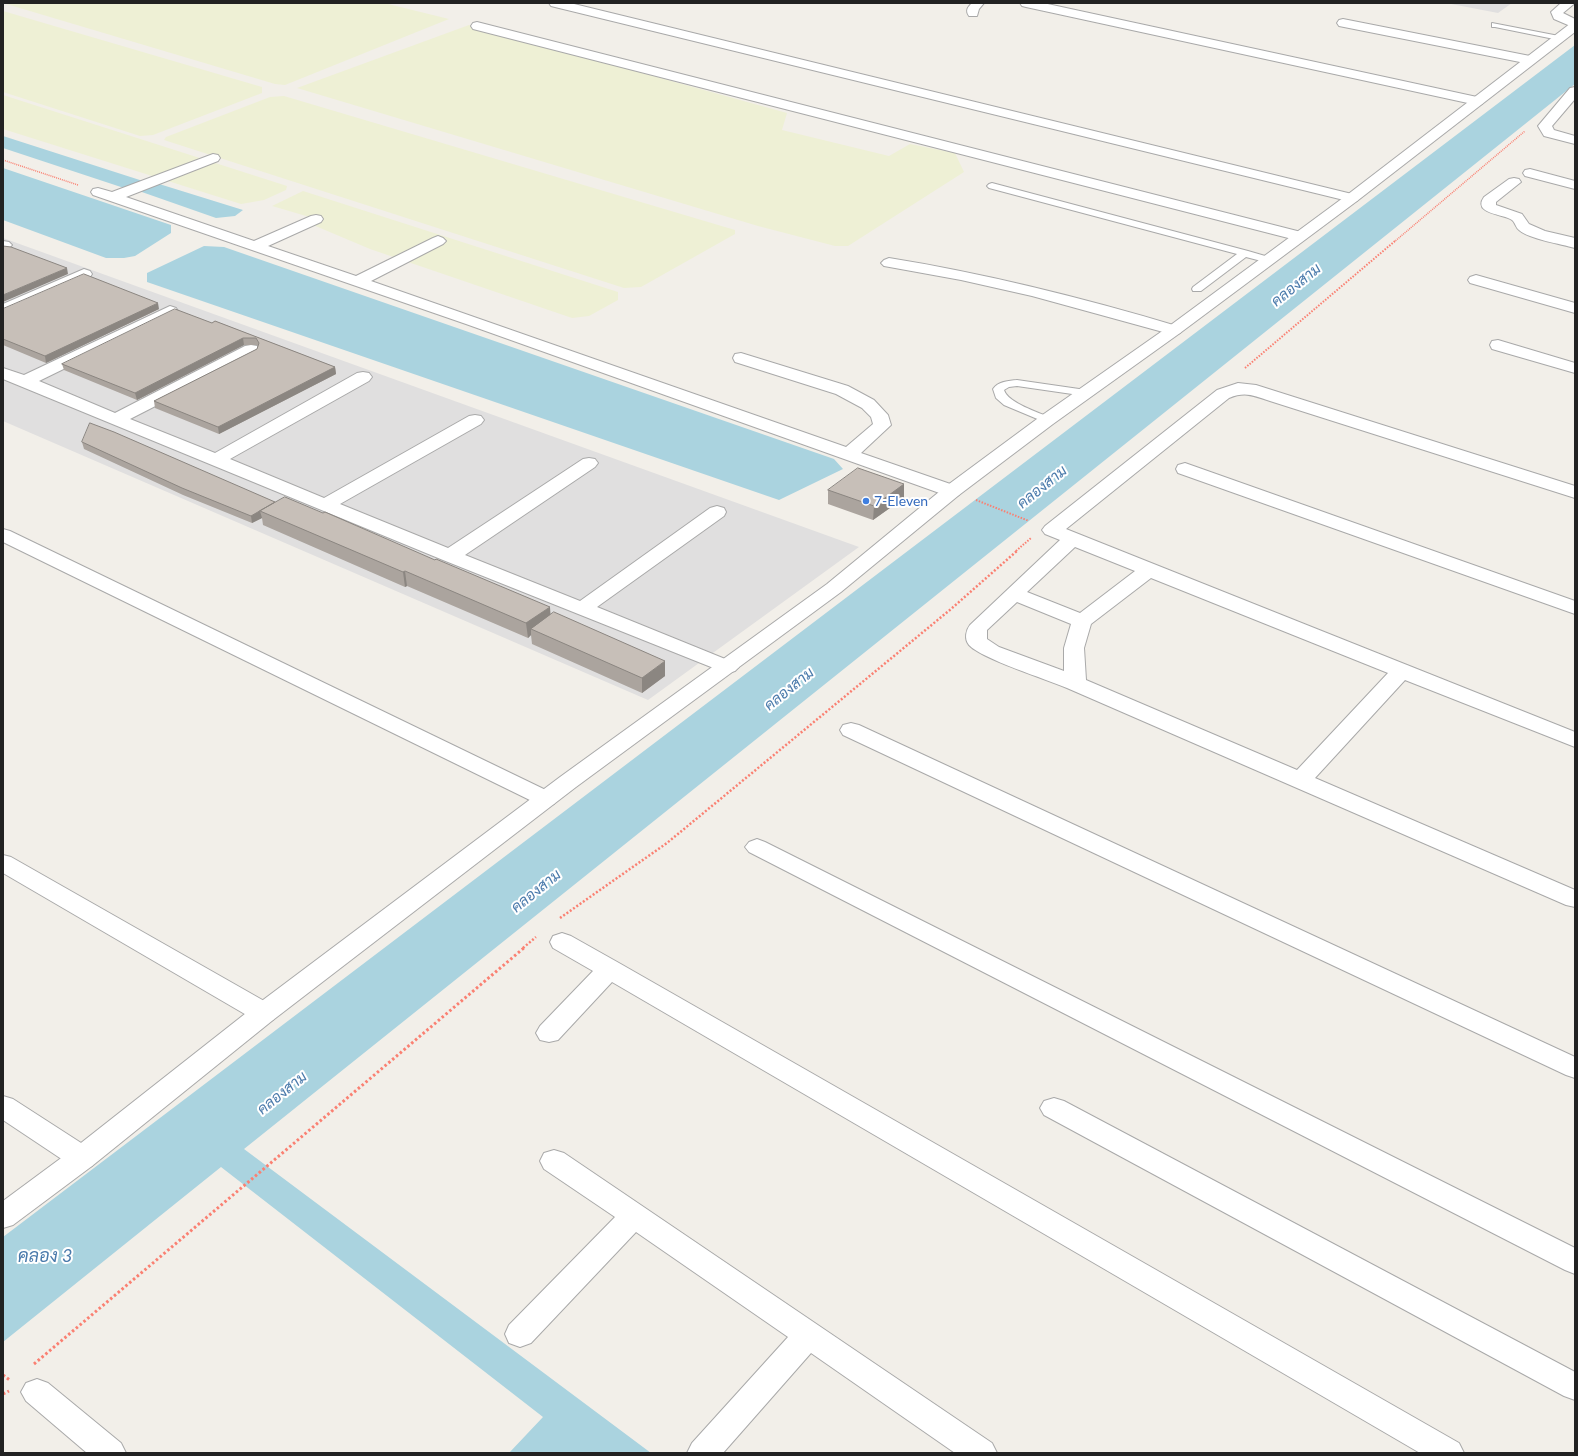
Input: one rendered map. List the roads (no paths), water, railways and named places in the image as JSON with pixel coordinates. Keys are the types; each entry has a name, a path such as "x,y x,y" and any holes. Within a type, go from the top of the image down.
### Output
{"street":[{"path":"555,3 1352,198"},
{"path":"1026,3 1477,100"},
{"path":"3,1217 82,1158 264,1014 546,799 834,588 952,491 1047,420 1174,330 1352,198 1570,29 1558,16 1557,12 1568,3"},
{"path":"1343,23 1530,60"},
{"path":"477,26 1300,236"},
{"path":"1570,139 1550,132 1545,126 1575,91"},
{"path":"213,158 105,194 472,321 952,491"},
{"path":"1530,173 1575,185"},
{"path":"1514,182 1489,200 1489,205 1491,208 1517,217 1524,227 1540,234 1575,244"},
{"path":"254,246 316,219"},
{"path":"356,282 438,241"},
{"path":"889,263 922,268 1011,286 1107,309 1174,330"},
{"path":"3,310 84,274"},
{"path":"1476,280 1575,308"},
{"path":"24,382 170,311"},
{"path":"1498,345 1575,368"},
{"path":"116,419 251,350"},
{"path":"741,358 842,390 868,404 879,415 882,425 848,455"},
{"path":"3,373 450,556 728,667"},
{"path":"216,460 363,377"},
{"path":"1575,492 1284,399 1250,389 1238,388 1223,394 1052,530 1575,740"},
{"path":"325,505 475,420"},
{"path":"450,556 589,463"},
{"path":"1185,469 1575,608"},
{"path":"583,608 717,512"},
{"path":"3,535 546,799"},
{"path":"1072,538 977,629 977,641 992,651 1075,683 1575,899"},
{"path":"1075,683 1074,648 1082,621 1149,570"},
{"path":"1013,594 1082,621"},
{"path":"1300,781 1402,671"},
{"path":"852,730 1575,1068"},
{"path":"758,847 1575,1262"},
{"path":"3,863 264,1014"},
{"path":"553,931 610,969 1448,1453"},
{"path":"549,1033 610,969"},
{"path":"3,1106 82,1158"},
{"path":"1054,1108 1575,1387"},
{"path":"554,1161 981,1453"},
{"path":"520,1334 634,1216"},
{"path":"703,1453 809,1335"},
{"path":"28,1383 110,1453"}],"lane":[{"path":"1494,25 1570,29"},
{"path":"992,186 1269,260"},
{"path":"1197,289 1245,253"},
{"path":"1047,420 1008,403 1000,396 998,389 1006,384 1017,383 1086,393"}],"water":[{"name":"คลอง 3","path":"1575,45 1575,84 244,1149 651,1453 509,1453 543,1417 221,1167 3,1342 3,1237"},
{"path":"3,136 146,182 124,188 3,148"},
{"path":"3,168 171,225 171,233 135,256 124,258 106,258 3,220"},
{"path":"156,183 243,210 235,216 216,218 139,191"},
{"path":"204,246 224,247 834,459 843,469 779,500 147,282 147,273"}],"place":[{"name":"7-Eleven","path":"866,501"}],"water label":[{"name":"คลองสาม","path":"1296,285"},
{"name":"คลองสาม","path":"1042,487"},
{"name":"คลองสาม","path":"789,689"},
{"name":"คลองสาม","path":"536,891"},
{"name":"คลองสาม","path":"282,1093"}]}
